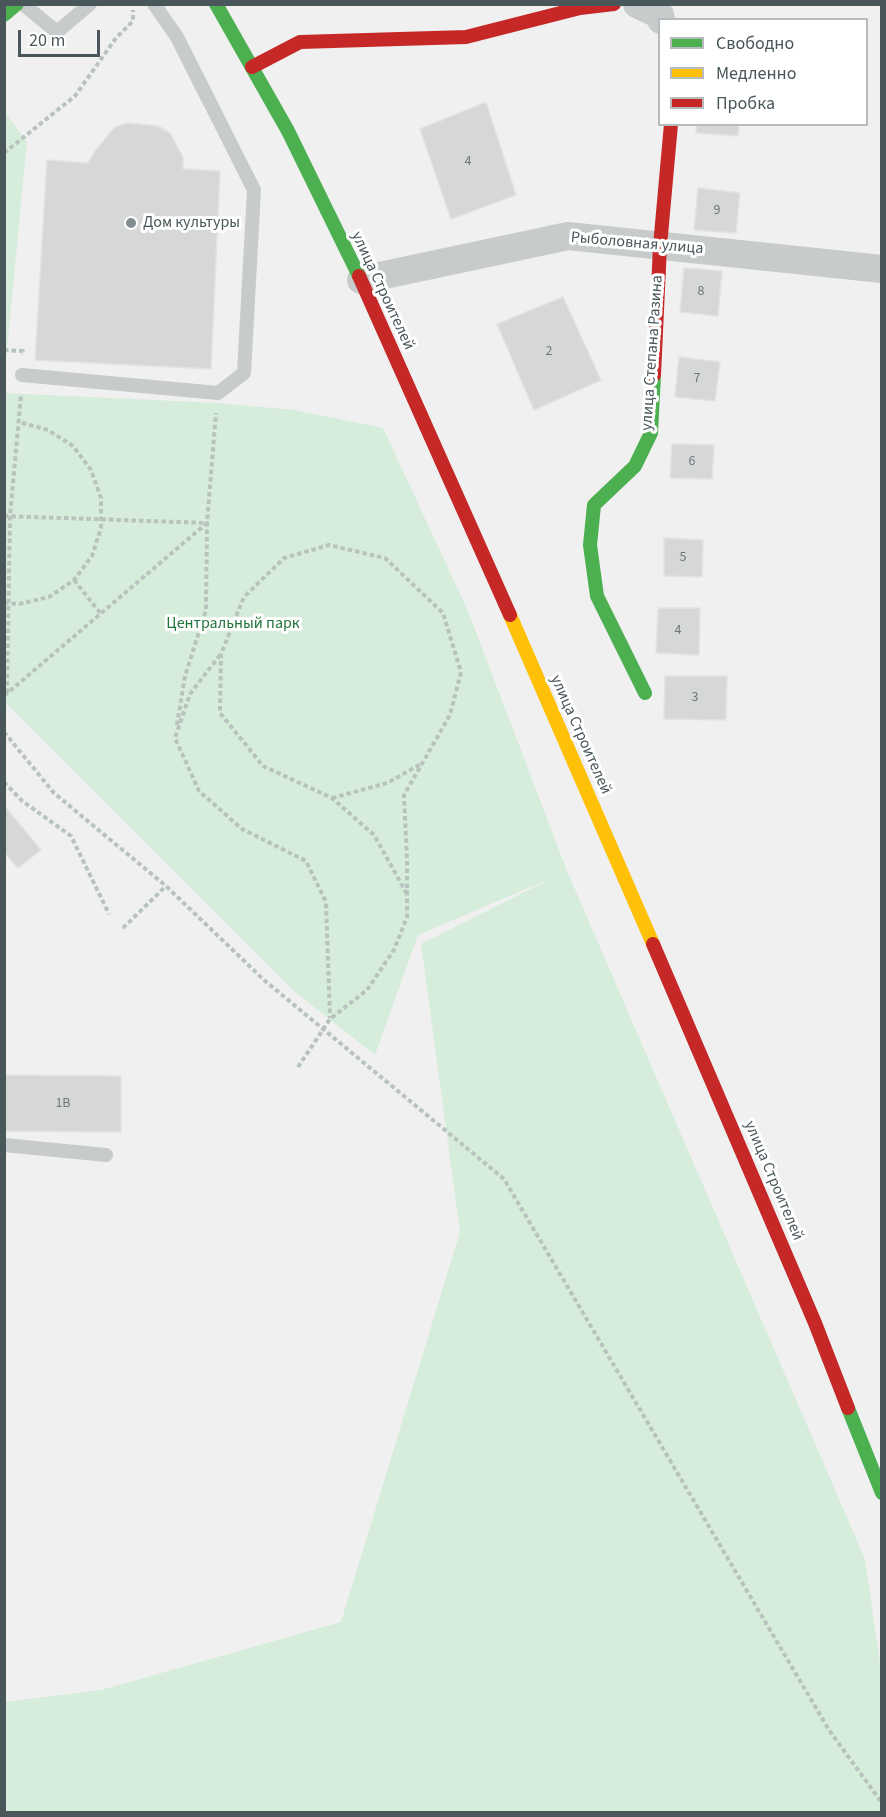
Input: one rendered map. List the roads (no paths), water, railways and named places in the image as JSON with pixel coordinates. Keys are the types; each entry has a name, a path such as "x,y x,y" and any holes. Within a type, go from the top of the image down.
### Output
{"main road":[{"path":"4,15 17,4"},
{"name":"улица Строителей","path":"216,4 288,131 361,280 561,730 797,1279 882,1493"},
{"path":"252,67 300,42 466,37 580,8 614,4"},
{"name":"улица Степана Разина","path":"645,693 597,596 590,545 594,505 635,466 651,433 660,246 671,126"}],"street":[{"path":"637,4 660,15 661,18"},
{"name":"Рыболовная улица","path":"361,280 568,236 882,269"}],"lane":[{"path":"23,4 57,32 90,4"},
{"path":"22,375 218,393 244,373 254,190 177,37 154,4"},
{"path":"4,1145 106,1155"}],"place":[{"name":"Дом культуры","path":"131,223"}],"park label":[{"name":"Центральный парк","path":"233,624"}]}
